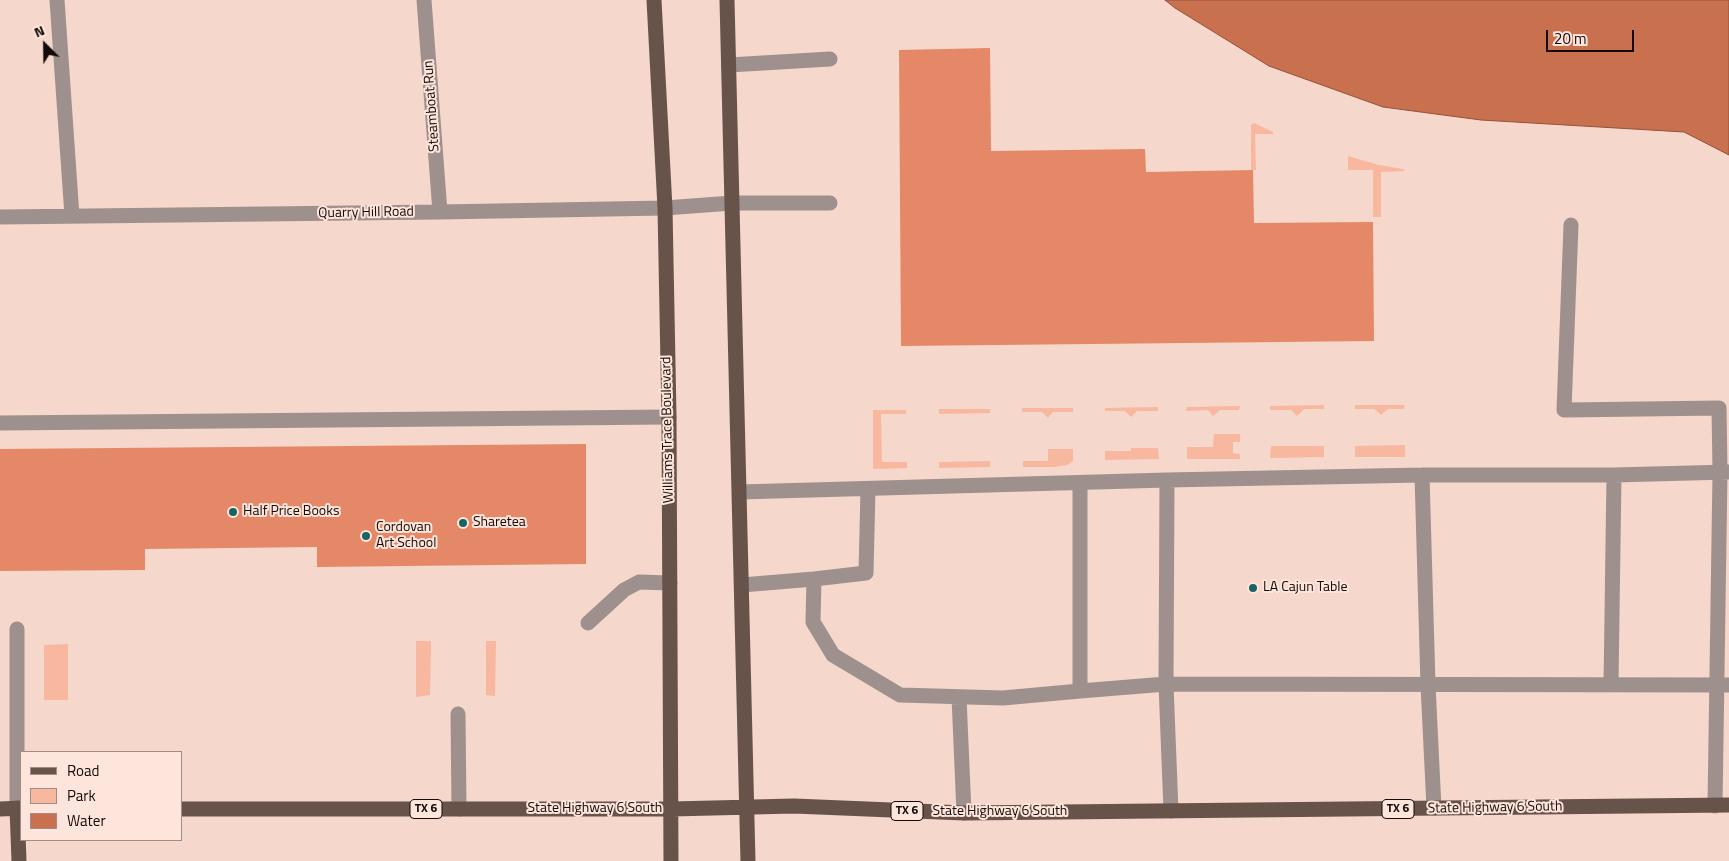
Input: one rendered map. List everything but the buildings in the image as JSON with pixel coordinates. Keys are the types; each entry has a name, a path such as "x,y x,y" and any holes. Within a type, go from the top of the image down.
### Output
{"main road":[{"name":"Williams Trace Boulevard","path":"654,0 665,208 669,417 672,861"},
{"path":"727,0 748,861"},
{"name":"State Highway 6 South","path":"182,809 672,809 794,806 964,813 1722,805"},
{"path":"0,808 19,808 18,861"}],"street":[{"path":"57,0 72,216"},
{"name":"Steamboat Run","path":"424,0 440,212"},
{"path":"729,65 830,59"},
{"name":"Quarry Hill Road","path":"0,217 440,212 665,208 732,203 830,203"},
{"path":"1571,225 1564,410 1719,408 1725,472 1722,805"},
{"path":"0,423 669,417"},
{"path":"740,492 1167,480 1725,472"},
{"path":"1422,475 1428,685 1434,808"},
{"path":"1612,685 1614,475"},
{"path":"1167,480 1166,684 1171,811"},
{"path":"1080,483 1080,691"},
{"path":"742,585 866,573 868,489"},
{"path":"814,579 812,622 833,655 900,695 1003,698 1166,684 1723,684"},
{"path":"588,623 624,590 639,582 670,583"},
{"path":"17,629 19,808"},
{"path":"959,697 964,813"},
{"path":"458,714 459,809"}],"green space":[{"path":"1254,123 1273,132 1273,134 1255,134 1256,170 1251,170 1251,125"},
{"path":"1348,156 1405,171 1381,172 1381,217 1373,217 1373,170 1348,170"},
{"path":"1324,405 1324,409 1304,409 1297,416 1291,410 1270,410 1270,406"},
{"path":"1355,405 1405,405 1404,409 1388,409 1381,415 1374,409 1355,409"},
{"path":"1240,406 1239,410 1220,410 1213,416 1208,410 1186,411 1187,407"},
{"path":"1158,407 1158,411 1137,411 1131,417 1125,411 1105,411 1105,408"},
{"path":"1022,408 1073,408 1073,412 1053,412 1048,418 1042,412 1022,412"},
{"path":"939,409 990,409 990,413 939,414"},
{"path":"873,410 906,410 906,414 881,414 882,462 907,462 907,468 873,469"},
{"path":"1214,434 1240,434 1240,442 1233,442 1233,453 1240,454 1240,459 1187,459 1187,447 1213,447"},
{"path":"1405,445 1405,457 1355,457 1355,446"},
{"path":"1271,446 1324,446 1324,457 1270,458"},
{"path":"1131,448 1158,448 1159,459 1105,460 1105,451 1131,451"},
{"path":"1048,449 1073,449 1073,461 1067,465 1055,467 1023,467 1023,461 1048,461"},
{"path":"990,461 990,467 939,468 939,462"},
{"path":"416,641 431,641 430,695 416,697"},
{"path":"486,641 496,641 495,696 486,695"},
{"path":"68,644 68,700 44,700 44,645"}],"water":[{"path":"1165,0 1729,0 1729,155 1684,132 1481,120 1383,107 1269,66"}],"place":[{"name":"Half Price Books","path":"233,512"},
{"name":"Sharetea","path":"463,523"},
{"name":"Cordovan Art School","path":"366,536"},
{"name":"LA Cajun Table","path":"1253,588"}]}
